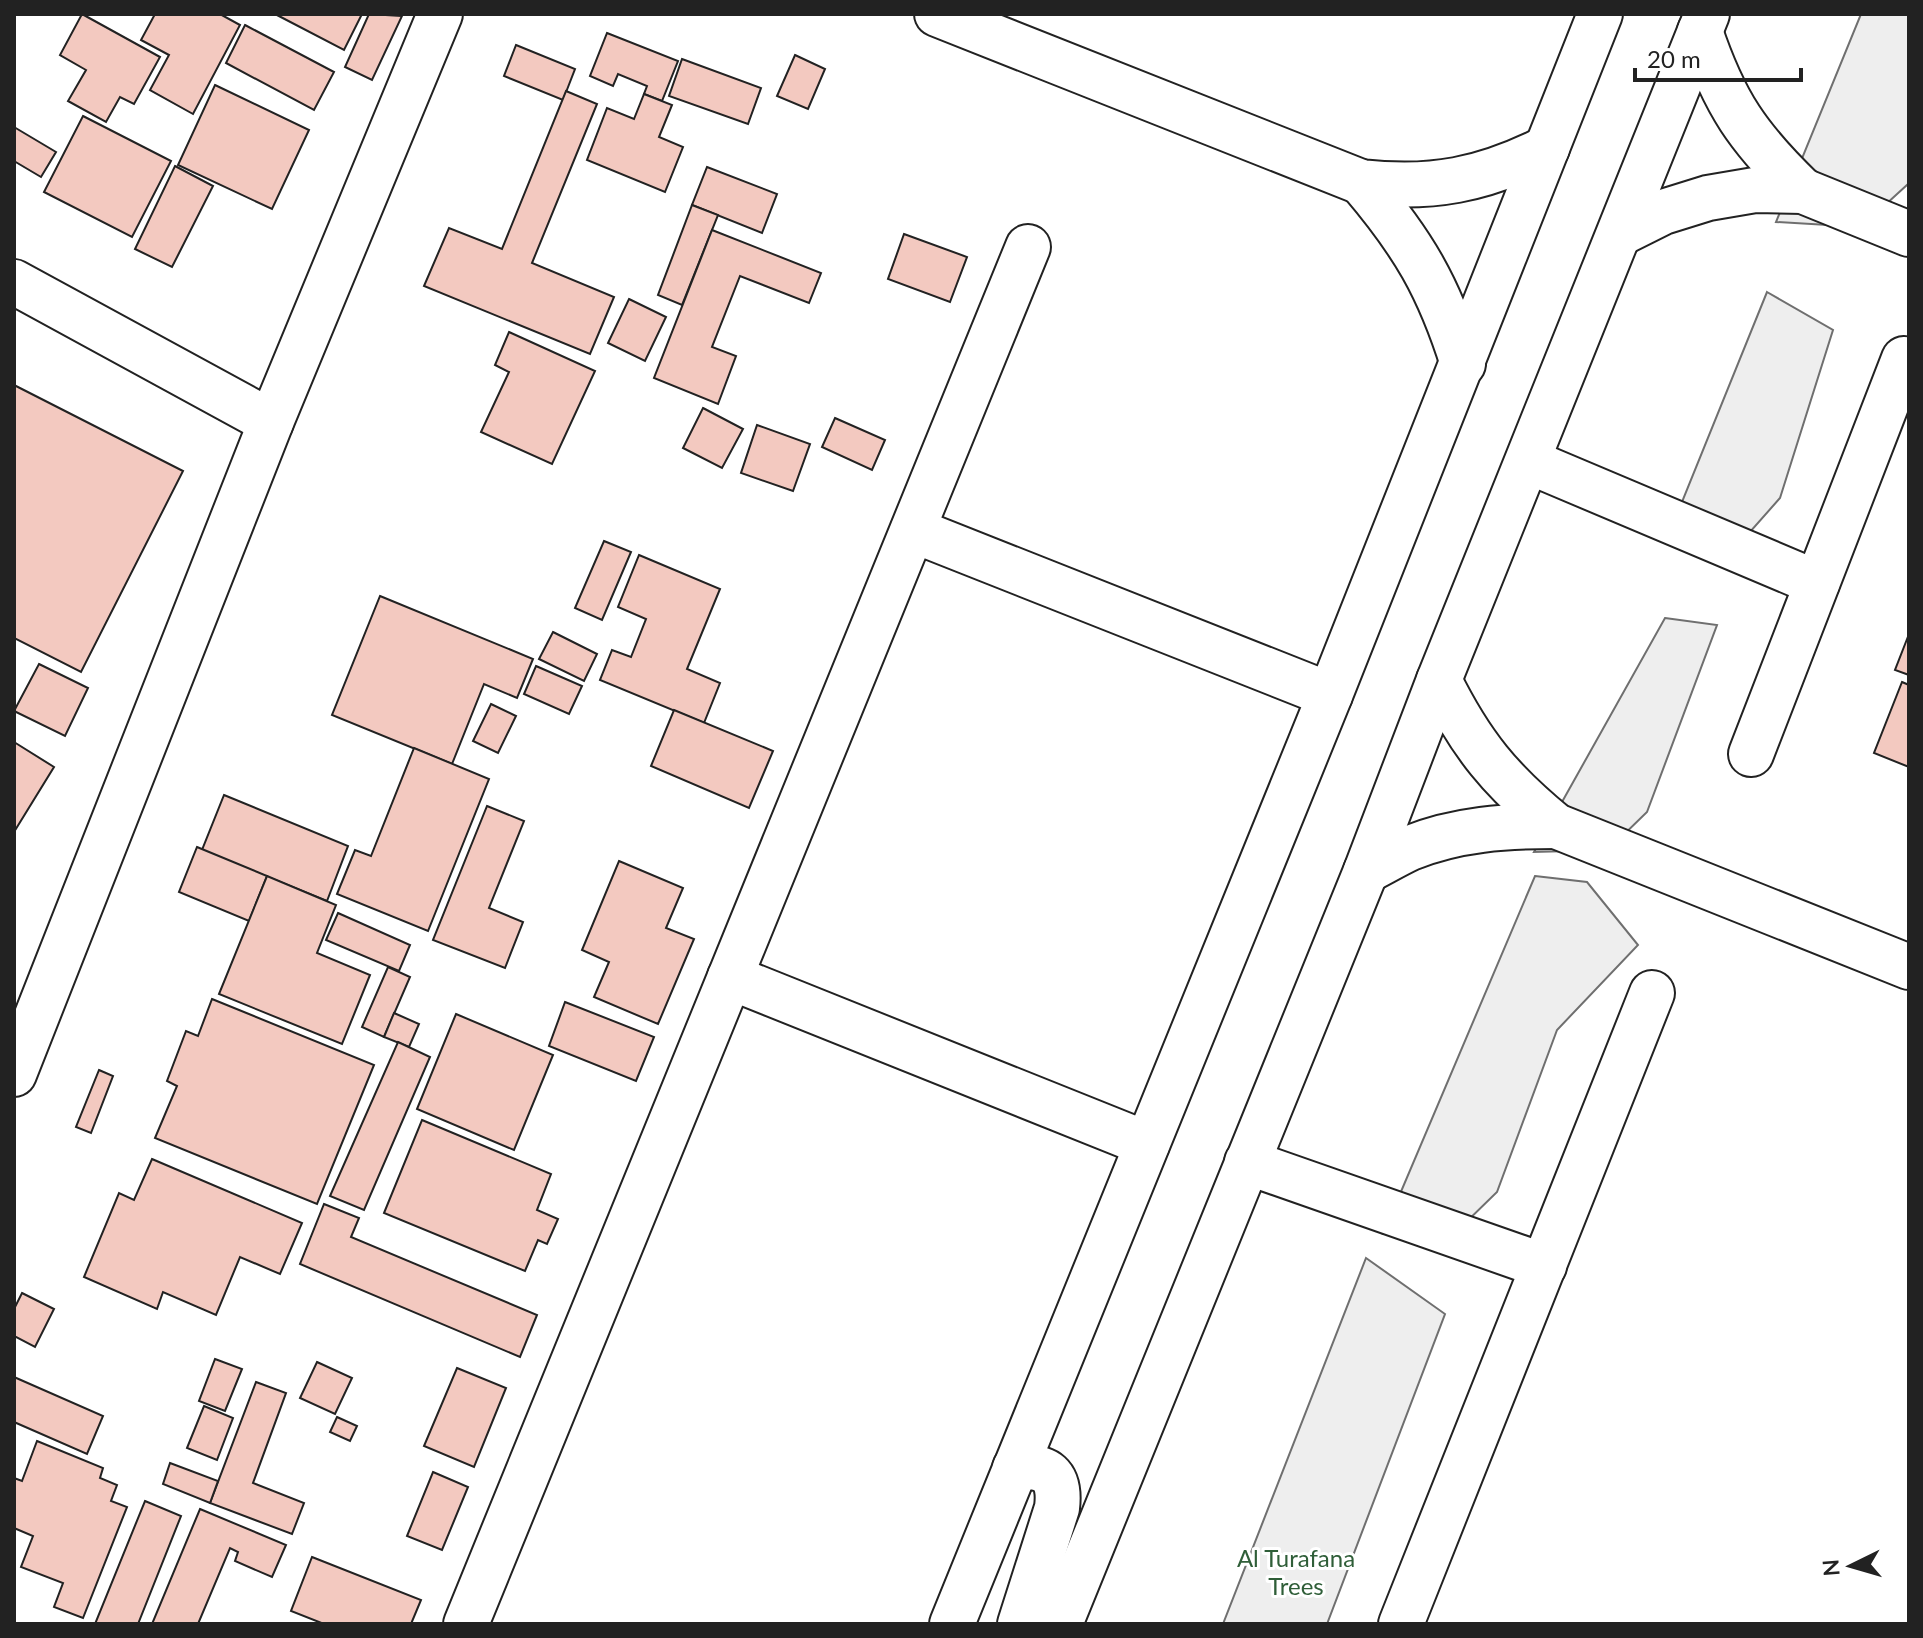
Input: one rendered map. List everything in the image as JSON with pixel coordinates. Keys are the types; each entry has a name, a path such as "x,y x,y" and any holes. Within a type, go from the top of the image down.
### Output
{"street":[{"path":"19,1046 440,14"},
{"path":"937,14 1361,182 1399,186 1463,180 1513,165 1547,148"},
{"path":"952,1624 1330,695 1600,14"},
{"path":"1704,22 1715,76 1738,118 1767,157 1803,191"},
{"path":"1060,1624 1366,871 1439,680 1704,22"},
{"path":"1361,182 1396,223 1424,267 1448,314 1463,364"},
{"path":"1621,233 1663,212 1708,198 1755,190 1803,191 1909,234"},
{"path":"466,1624 1028,247"},
{"path":"14,282 271,422"},
{"path":"1751,754 1904,359"},
{"path":"1528,461 1817,583"},
{"path":"913,530 1330,695"},
{"path":"1439,680 1460,723 1488,762 1519,796 1556,826 1909,967"},
{"path":"1366,871 1410,848 1457,833 1506,826 1556,826"},
{"path":"730,977 1147,1144"},
{"path":"1401,1624 1652,993"},
{"path":"1247,1162 1544,1266"},
{"path":"1015,1468 1034,1466 1050,1473 1059,1490 1057,1508 1020,1624"}],"green space":[{"path":"1861,14 1909,14 1908,184 1861,227 1776,222"},
{"path":"1767,292 1833,330 1780,498 1742,541 1667,539"},
{"path":"1665,618 1717,625 1647,812 1608,850 1534,852"},
{"path":"1535,876 1587,882 1638,945 1557,1030 1497,1192 1456,1232 1383,1234"},
{"name":"Al Turafana Trees","path":"1366,1258 1445,1314 1327,1624 1223,1624"}],"building":[{"path":"82,14 160,57 134,104 120,97 106,122 68,101 86,70 60,55"},
{"path":"155,14 220,14 240,25 193,114 150,90 169,55 141,40"},
{"path":"275,14 362,14 344,50"},
{"path":"369,14 402,16 372,80 345,67"},
{"path":"245,25 334,72 314,110 226,63"},
{"path":"607,33 678,61 662,101 644,94 647,86 618,74 613,86 590,76"},
{"path":"516,45 575,69 563,100 504,76"},
{"path":"795,55 825,69 808,109 777,96"},
{"path":"682,59 761,88 748,124 669,96"},
{"path":"215,85 309,130 272,209 178,165"},
{"path":"566,91 597,104 532,263 614,297 590,354 424,286 449,228 502,249"},
{"path":"644,94 672,105 659,137 683,147 665,192 587,160 607,108 634,119"},
{"path":"83,116 171,161 132,237 44,192"},
{"path":"14,127 56,152 41,177 14,161"},
{"path":"175,166 213,186 172,267 135,249"},
{"path":"707,167 777,194 762,233 692,205"},
{"path":"692,205 718,215 682,305 658,295"},
{"path":"712,230 821,273 809,303 740,276 712,347 736,356 718,404 654,378"},
{"path":"904,234 967,257 950,302 888,279"},
{"path":"629,299 666,317 645,361 608,343"},
{"path":"509,332 595,371 552,464 481,432 509,372 495,365"},
{"path":"14,385 183,471 81,672 14,638"},
{"path":"703,408 743,429 722,468 683,448"},
{"path":"835,418 885,440 872,470 822,447"},
{"path":"757,425 810,444 793,491 741,473"},
{"path":"604,541 631,552 602,620 575,608"},
{"path":"639,555 720,589 687,669 720,683 704,723 600,680 612,650 631,657 646,619 618,607"},
{"path":"380,596 533,659 517,698 484,684 452,764 332,715"},
{"path":"553,632 597,654 584,681 539,659"},
{"path":"1909,634 1909,675 1895,670"},
{"path":"39,664 88,688 65,736 14,711"},
{"path":"536,666 582,686 569,714 524,694"},
{"path":"1902,682 1909,685 1909,767 1874,753"},
{"path":"491,704 516,716 498,753 473,741"},
{"path":"674,710 773,751 749,808 651,766"},
{"path":"14,742 54,767 14,832"},
{"path":"414,748 489,779 428,931 337,894 355,850 371,856"},
{"path":"224,795 348,846 327,901 202,850"},
{"path":"487,806 524,821 489,908 523,922 505,968 433,940"},
{"path":"197,847 267,876 249,921 179,892"},
{"path":"619,861 683,888 666,928 694,939 658,1024 594,997 609,962 582,950"},
{"path":"267,876 336,905 317,953 370,975 342,1044 219,994"},
{"path":"338,913 410,945 399,971 326,940"},
{"path":"388,967 410,977 384,1037 362,1027"},
{"path":"212,999 374,1065 317,1204 155,1138 177,1086 167,1081 186,1031 198,1036"},
{"path":"565,1002 654,1037 636,1081 549,1046"},
{"path":"394,1013 419,1024 409,1047 384,1037"},
{"path":"456,1014 553,1055 514,1150 417,1109"},
{"path":"398,1042 430,1057 364,1210 330,1196"},
{"path":"99,1070 113,1076 91,1133 76,1127"},
{"path":"422,1120 551,1174 537,1210 558,1219 547,1244 538,1240 525,1271 384,1213"},
{"path":"152,1159 302,1223 280,1274 240,1257 216,1315 163,1292 157,1309 84,1277 119,1193 134,1200"},
{"path":"324,1204 359,1218 351,1237 537,1315 520,1357 300,1264"},
{"path":"22,1293 54,1309 35,1347 14,1336 14,1309"},
{"path":"215,1359 242,1369 225,1411 199,1401"},
{"path":"317,1362 352,1378 335,1414 300,1398"},
{"path":"457,1368 506,1388 474,1467 424,1446"},
{"path":"14,1377 103,1416 87,1454 14,1422"},
{"path":"256,1382 286,1393 253,1483 304,1503 292,1534 210,1503"},
{"path":"204,1406 233,1418 217,1460 187,1448"},
{"path":"337,1417 357,1426 350,1441 330,1432"},
{"path":"37,1441 103,1468 100,1478 117,1485 111,1501 127,1507 83,1618 54,1607 63,1583 21,1567 33,1536 14,1528 14,1478 22,1481"},
{"path":"170,1463 218,1481 210,1503 163,1484"},
{"path":"433,1472 468,1487 442,1550 407,1536"},
{"path":"145,1501 181,1516 138,1624 95,1624"},
{"path":"200,1509 286,1545 272,1577 235,1561 238,1552 230,1548 198,1624 152,1624"},
{"path":"312,1557 421,1600 411,1624 324,1624 291,1611"}]}
